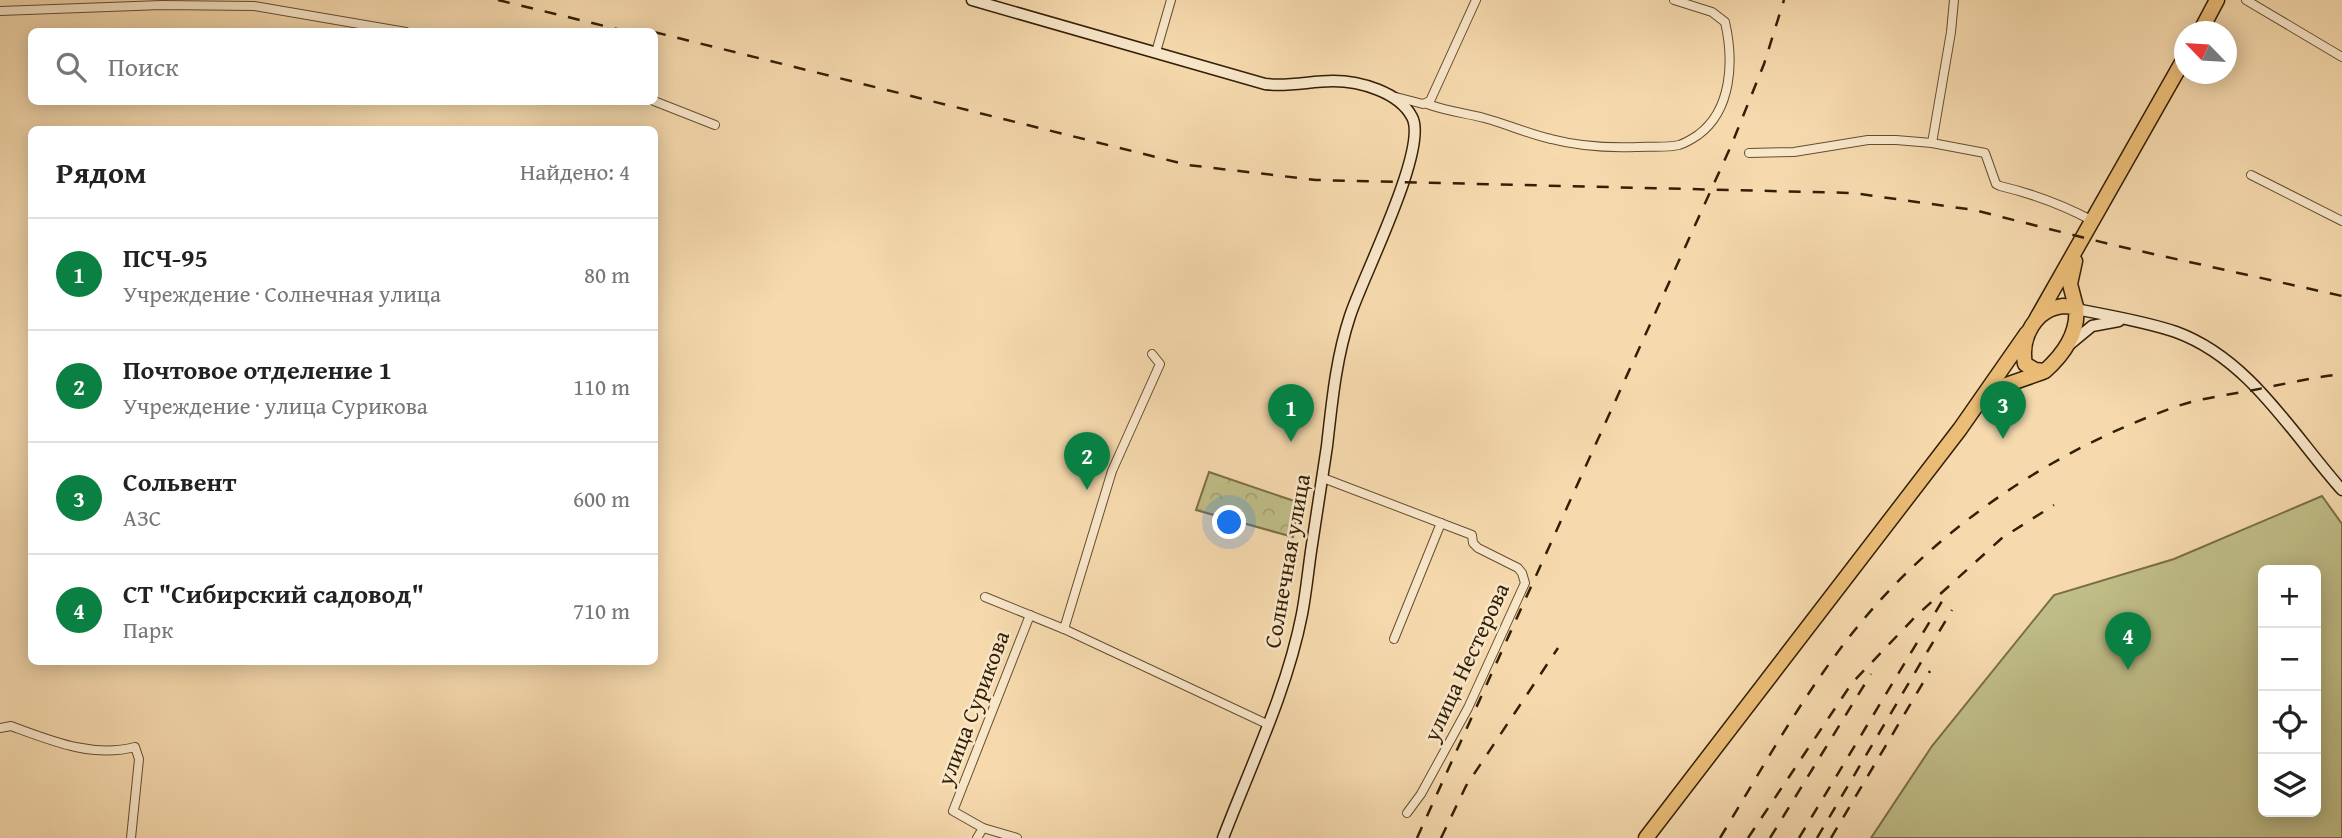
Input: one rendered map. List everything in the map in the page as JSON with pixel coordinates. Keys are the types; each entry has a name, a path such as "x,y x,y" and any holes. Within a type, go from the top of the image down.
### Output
{"highway":[{"path":"2206,21 2217,0"},
{"path":"1646,838 1960,429 2027,333 2174,78"},
{"path":"1960,429 1987,400 2006,385 2045,371 2068,346 2075,330 2076,308 2070,284 2079,246"},
{"path":"2037,318 2053,307 2076,308"},
{"path":"2027,333 2023,354 2025,364 2035,370 2045,371"}],"street":[{"path":"972,0 1265,84 1295,85 1337,81 1360,85 1442,109 1484,118 1552,140 1618,148 1679,145 1707,128 1717,117 1728,85 1725,22 1712,12 1674,0"},
{"path":"1156,52 1171,0"},
{"path":"1427,104 1433,97 1476,0"},
{"path":"1932,143 1954,0"},
{"path":"2246,0 2342,57"},
{"path":"0,11 162,5 254,6 383,28"},
{"name":"Солнечная улица","path":"1223,838 1290,667 1302,612 1340,348 1354,303 1393,209 1415,144 1415,123 1412,116 1388,94"},
{"path":"658,103 716,125"},
{"path":"1749,153 1794,152 1868,140 1932,143 1985,153 1996,184 2034,194 2093,222"},
{"path":"2251,175 2342,221"},
{"path":"2076,308 2178,333 2209,348 2234,367 2272,404 2342,490"},
{"path":"2068,346 2092,326 2128,319"},
{"path":"1065,629 1112,471 1160,363 1152,354"},
{"name":"улица Нестерова","path":"1323,478 1472,535 1473,543 1478,548 1518,568 1525,583 1468,708 1421,794 1407,813"},
{"path":"1394,639 1441,523"},
{"path":"985,597 1065,629 1267,724"},
{"name":"улица Сурикова","path":"983,828 953,811 1030,615"},
{"path":"0,728 11,726 74,748 118,751 135,747 139,759 131,838"},
{"path":"977,838 983,828 1017,838"}],"green space":[{"path":"1209,472 1300,503 1293,537 1196,510"},
{"path":"2322,496 2342,524 2342,838 1871,838 1932,746 2054,595 2174,559"}],"railway":[{"path":"498,0 613,28"},
{"path":"1417,838 1731,146 1764,64 1784,0"},
{"path":"658,33 1188,165 1316,180 1853,193 1974,210 2113,245 2342,296"},
{"path":"1720,838 1787,726 1823,672 1863,620 1929,552 1966,521 2045,467 2131,424 2200,400 2342,374"},
{"path":"1748,838 1852,683 1916,616 2002,538 2054,505"},
{"path":"1799,838 1944,598"},
{"path":"1817,838 1952,610"},
{"path":"1441,838 1466,786 1558,648"},
{"path":"1831,838 1930,671"},
{"path":"1770,838 1871,674"}],"place":[{"name":"Сольвент","path":"2003,439"},
{"name":"ПСЧ-95","path":"1291,442"},
{"name":"Почтовое отделение 1","path":"1087,490"},
{"name":"СТ \"Сибирский садовод\"","path":"2128,670"}]}
